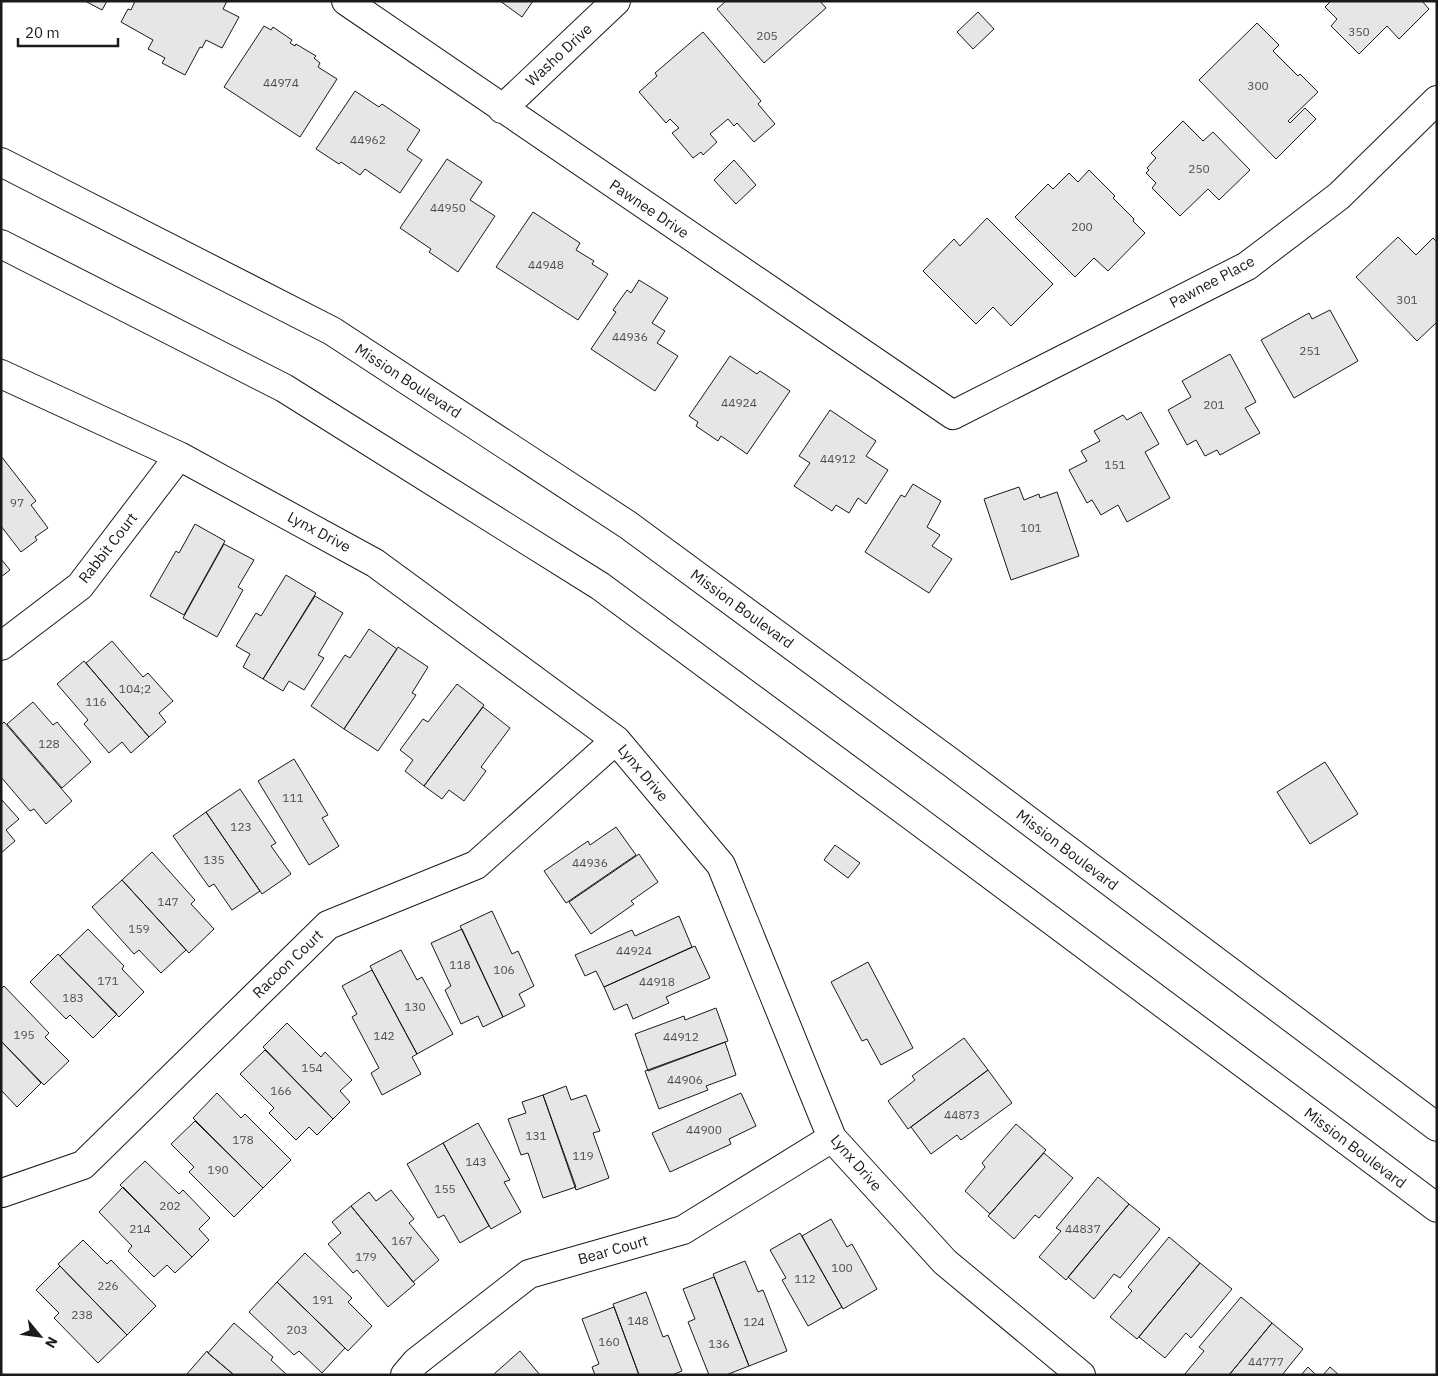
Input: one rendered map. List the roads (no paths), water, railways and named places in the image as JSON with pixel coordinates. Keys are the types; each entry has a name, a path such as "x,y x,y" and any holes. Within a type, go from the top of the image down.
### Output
{"street":[{"name":"Pawnee Drive","path":"346,1 953,416"},
{"name":"Washo Drive","path":"502,109 616,1"},
{"name":"Pawnee Place","path":"953,416 1247,266 1339,196 1437,100"},
{"name":"Mission Boulevard","path":"1,162 332,330 628,525 953,764 1437,1127"},
{"name":"Mission Boulevard","path":"1,244 284,388 600,586 913,816 1437,1208"},
{"name":"Lynx Drive","path":"1,374 179,456 375,562 616,740 721,865 832,1138 945,1262 1081,1375"},
{"name":"Rabbit Court","path":"1,646 80,586 179,456"},
{"name":"Racoon Court","path":"2,1193 83,1165 328,925 476,865 616,740"},
{"name":"Bear Court","path":"405,1375 416,1362 529,1274 682,1230 832,1138"}]}
